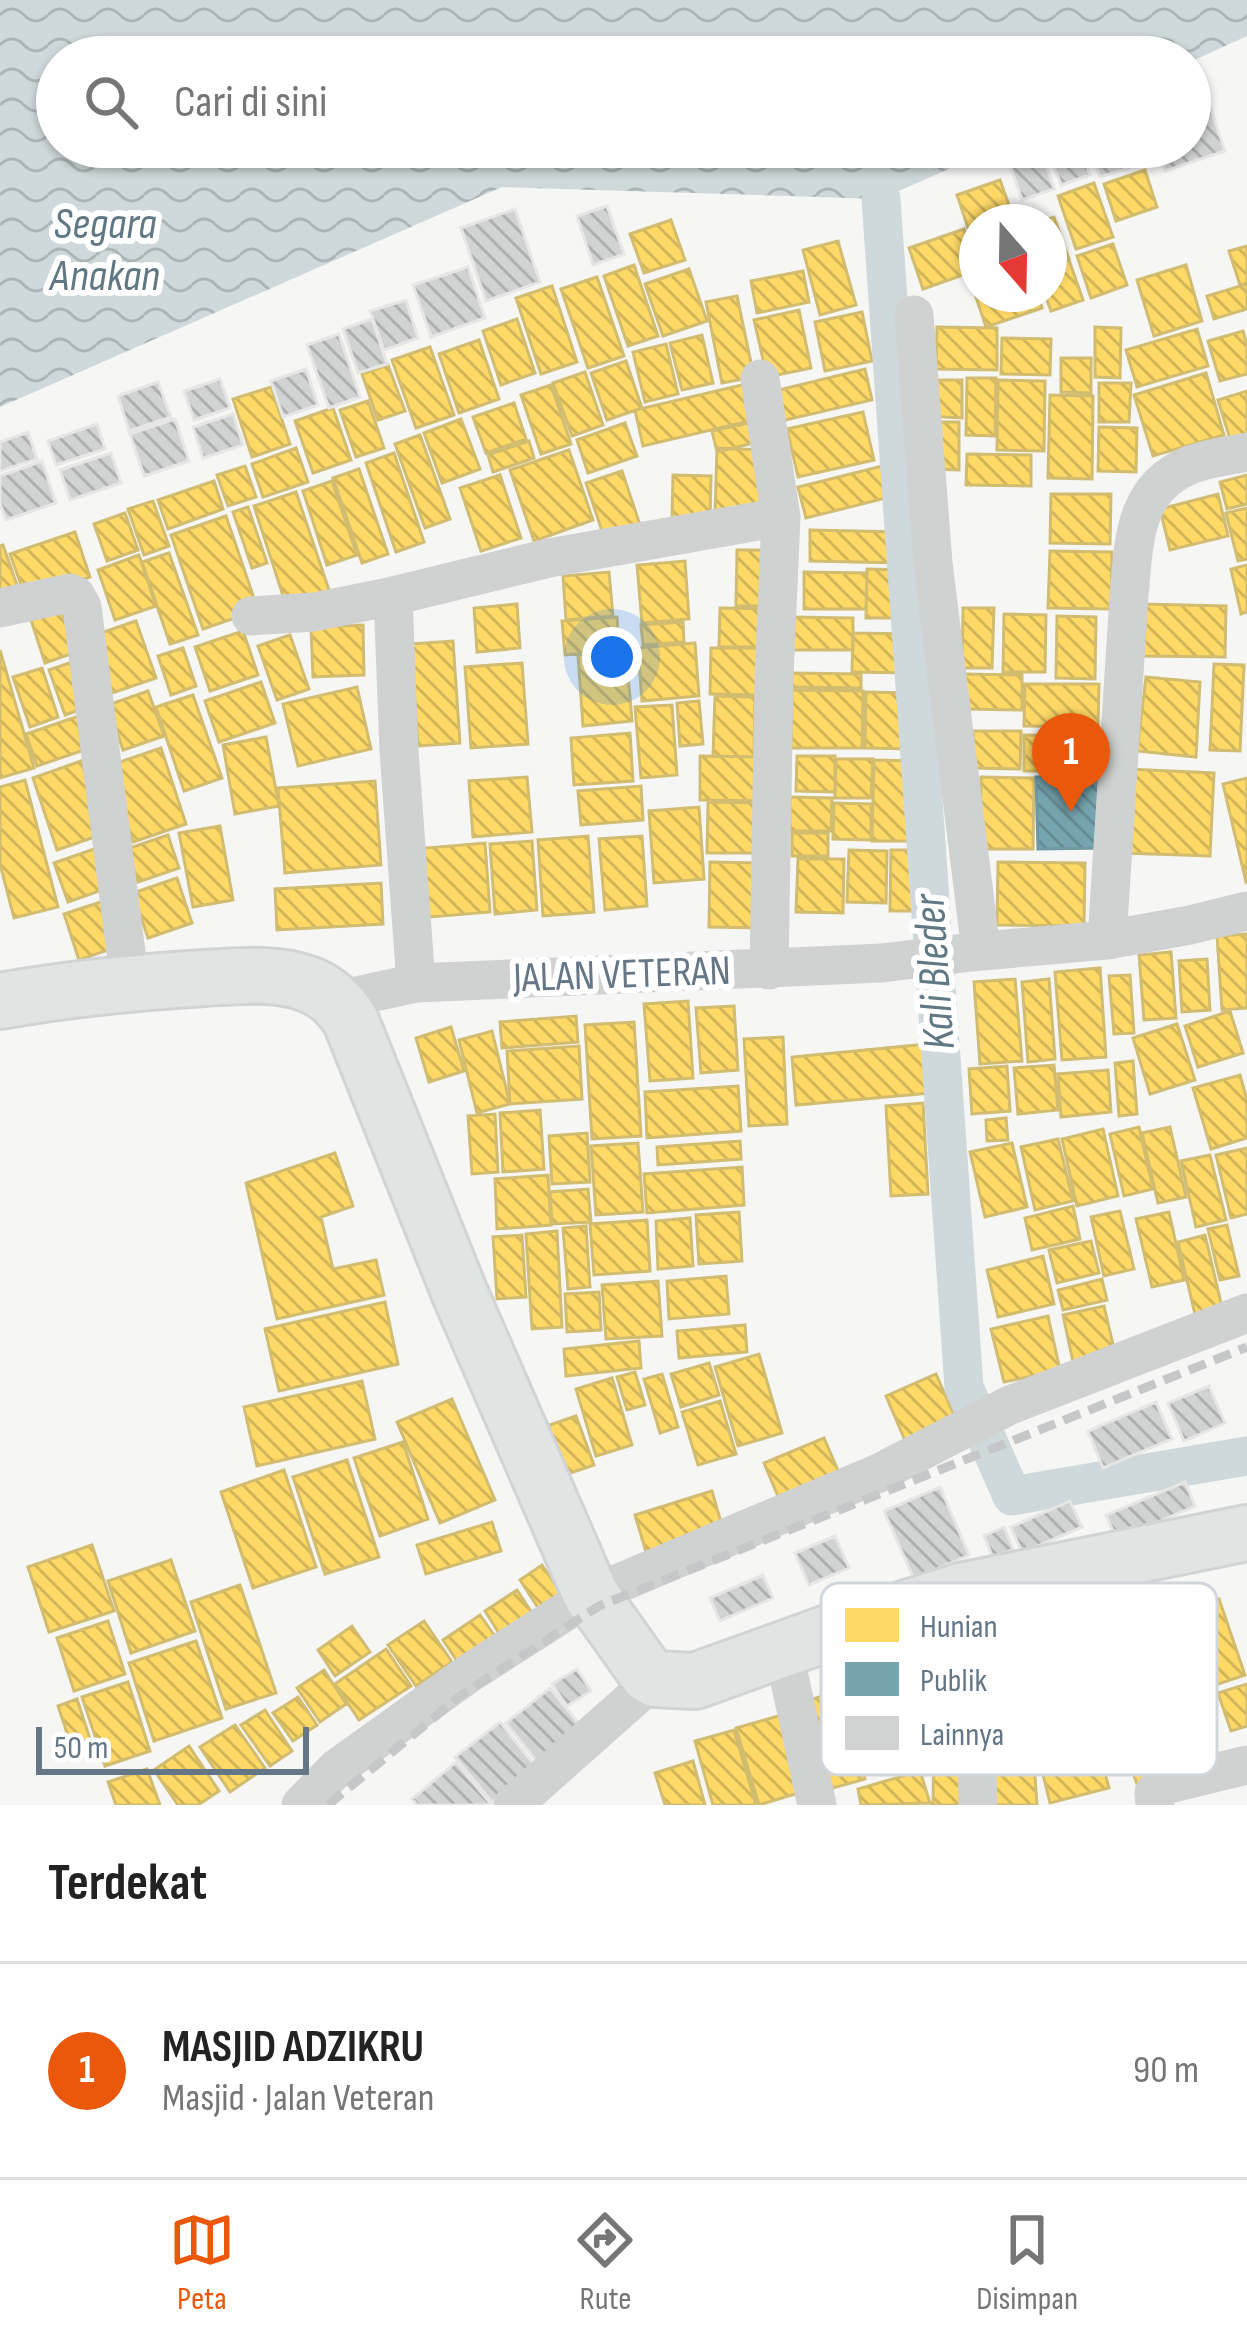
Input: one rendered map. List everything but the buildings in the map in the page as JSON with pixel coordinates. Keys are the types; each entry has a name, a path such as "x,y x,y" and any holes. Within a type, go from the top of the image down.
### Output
{"main road":[{"path":"0,1001 240,976 308,983 338,1000 350,1019 517,1430 591,1595 647,1674 656,1679 694,1681 821,1637"},
{"path":"1001,1583 1247,1533"}],"street":[{"path":"914,315 933,563 976,951"},
{"path":"760,379 781,517 769,970"},
{"path":"1108,940 1133,545 1142,511 1156,485 1176,472 1247,452"},
{"path":"251,616 314,612 549,558 781,517"},
{"path":"0,608 70,593 82,607 130,984"},
{"path":"393,596 416,983"},
{"name":"JALAN VETERAN","path":"338,1000 416,983 882,963 1108,940 1247,911"},
{"path":"302,1805 356,1754 591,1595 879,1473 1010,1405 1247,1313"},
{"path":"783,1649 817,1805"},
{"path":"513,1805 656,1679"},
{"path":"1217,1772 1247,1765"},
{"path":"977,1775 978,1805"},
{"path":"1155,1805 1154,1793 1160,1786 1206,1775"}],"water":[{"name":"Segara Anakan","path":"0,0 1247,0 1247,36 1211,52 1211,36 36,36 36,168 951,168 881,199 502,187 0,407"}],"waterway":[{"name":"Kali Bleder","path":"881,199 964,1387 1012,1496 1247,1456"}],"railway":[{"path":"328,1805 460,1696 599,1606 1247,1347"}],"place":[{"name":"MASJID ADZIKRU","path":"1071,812"}]}
